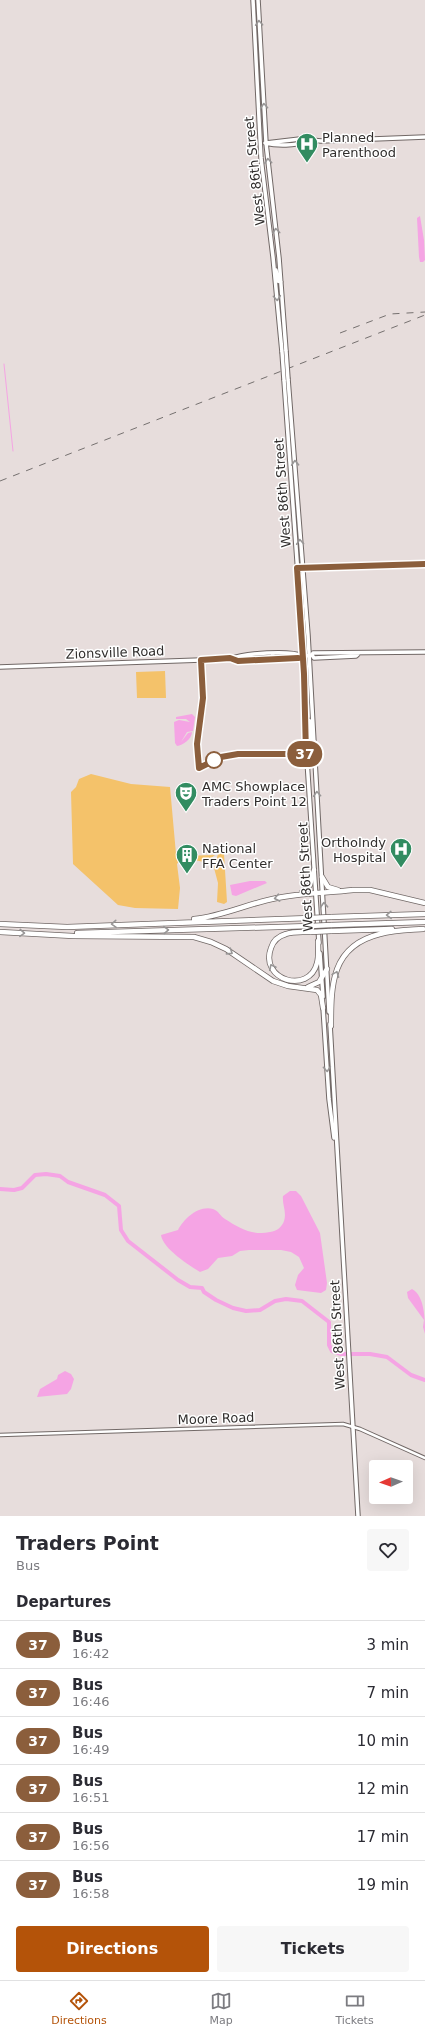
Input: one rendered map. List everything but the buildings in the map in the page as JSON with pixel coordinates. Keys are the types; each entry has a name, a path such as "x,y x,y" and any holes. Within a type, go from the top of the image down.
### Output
{"highway":[{"path":"299,894 308,888 314,870"},
{"path":"322,877 326,885 331,889 370,890 425,902"},
{"path":"140,923 212,917 268,900 299,894 353,890"},
{"path":"0,924 62,927 140,923 425,914"},
{"path":"44,934 425,922"},
{"path":"318,941 317,965 307,977 299,981 290,981 275,973 270,966 269,956 275,941 285,934 424,928"},
{"path":"331,1026 331,993 333,980 340,964 350,951 364,940 378,934 424,928"},
{"path":"0,932 198,938 226,949 270,980 288,986 317,990 323,1008"},
{"path":"298,988 314,985 322,979 327,970"}],"main road":[{"name":"West 86th Street","path":"253,0 260,142 284,352"},
{"name":"West 86th Street","path":"258,0 266,143 281,282 318,941 322,979 329,1099 337,1153"},
{"path":"260,142 266,143 300,139 307,141 425,137"},
{"path":"274,265 278,281 281,282"},
{"name":"West 86th Street","path":"286,379 311,656 314,748 358,1516"},
{"name":"Zionsville Road","path":"230,658 238,661 296,659 303,656 311,656 314,658 356,656 358,654 425,652"},
{"name":"Zionsville Road","path":"0,667 230,658 238,655 297,653 303,656"},
{"path":"260,660 272,657 273,654"},
{"path":"306,719 310,721 314,748"}],"street":[{"name":"Moore Road","path":"0,1435 343,1424 353,1426 425,1458"}],"shaded area":[{"path":"420,216 424,240 425,260 423,262 420,262 419,257 417,218"},
{"path":"165,671 166,698 137,698 136,672"},
{"path":"192,714 195,717 193,731 187,732 181,742 188,733 192,732 192,735 184,743 177,746 175,743 174,722 179,720 190,722 186,719 176,719 176,717"},
{"path":"91,774 131,784 170,787 176,854 180,856 215,855 206,862 183,859 177,864 180,888 178,909 135,908 118,905 73,864 71,792 76,787 79,779"},
{"path":"218,854 224,854 227,902 224,904 217,902 218,883 214,868"},
{"path":"250,881 265,881 267,883 236,896 232,895 230,885"},
{"path":"290,1191 296,1191 301,1196 320,1233 327,1283 326,1290 321,1293 297,1290 295,1285 298,1275 304,1268 299,1257 291,1252 281,1250 240,1251 232,1256 218,1258 208,1269 200,1272 171,1251 166,1246 161,1235 178,1230 188,1217 197,1211 207,1208 215,1210 225,1219 246,1230 258,1233 275,1231 281,1227 284,1221 285,1215 283,1196"},
{"path":"412,1289 420,1297 422,1303 424,1315 425,1334 423,1327 424,1320 408,1298 407,1292"},
{"path":"65,1371 71,1374 74,1379 71,1389 67,1394 37,1397 40,1389 57,1379 58,1375"}],"waterway":[{"path":"4,364 13,451"},
{"path":"0,1189 14,1190 22,1188 35,1175 46,1174 60,1176 68,1182 105,1195 119,1206 121,1230 128,1241 178,1280 190,1287 202,1288 204,1292 216,1300 233,1308 246,1311 260,1310 275,1301 286,1299 302,1301 329,1322 329,1345 332,1351 341,1354 370,1354 387,1357 411,1375 425,1380"}],"railway":[{"path":"340,333 390,314 425,312"},
{"path":"0,481 425,315"}],"bus line":[{"name":"37","path":"298,658 238,661 230,658 201,660 203,711 197,744 199,768 221,757 234,756 238,754 306,754 306,713 297,568 425,564"}],"place":[{"name":"Planned Parenthood","path":"307,164"},
{"name":"AMC Showplace Traders Point 12","path":"186,812"},
{"name":"OrthoIndy Hospital","path":"401,868"},
{"name":"National FFA Center","path":"187,874"}]}
